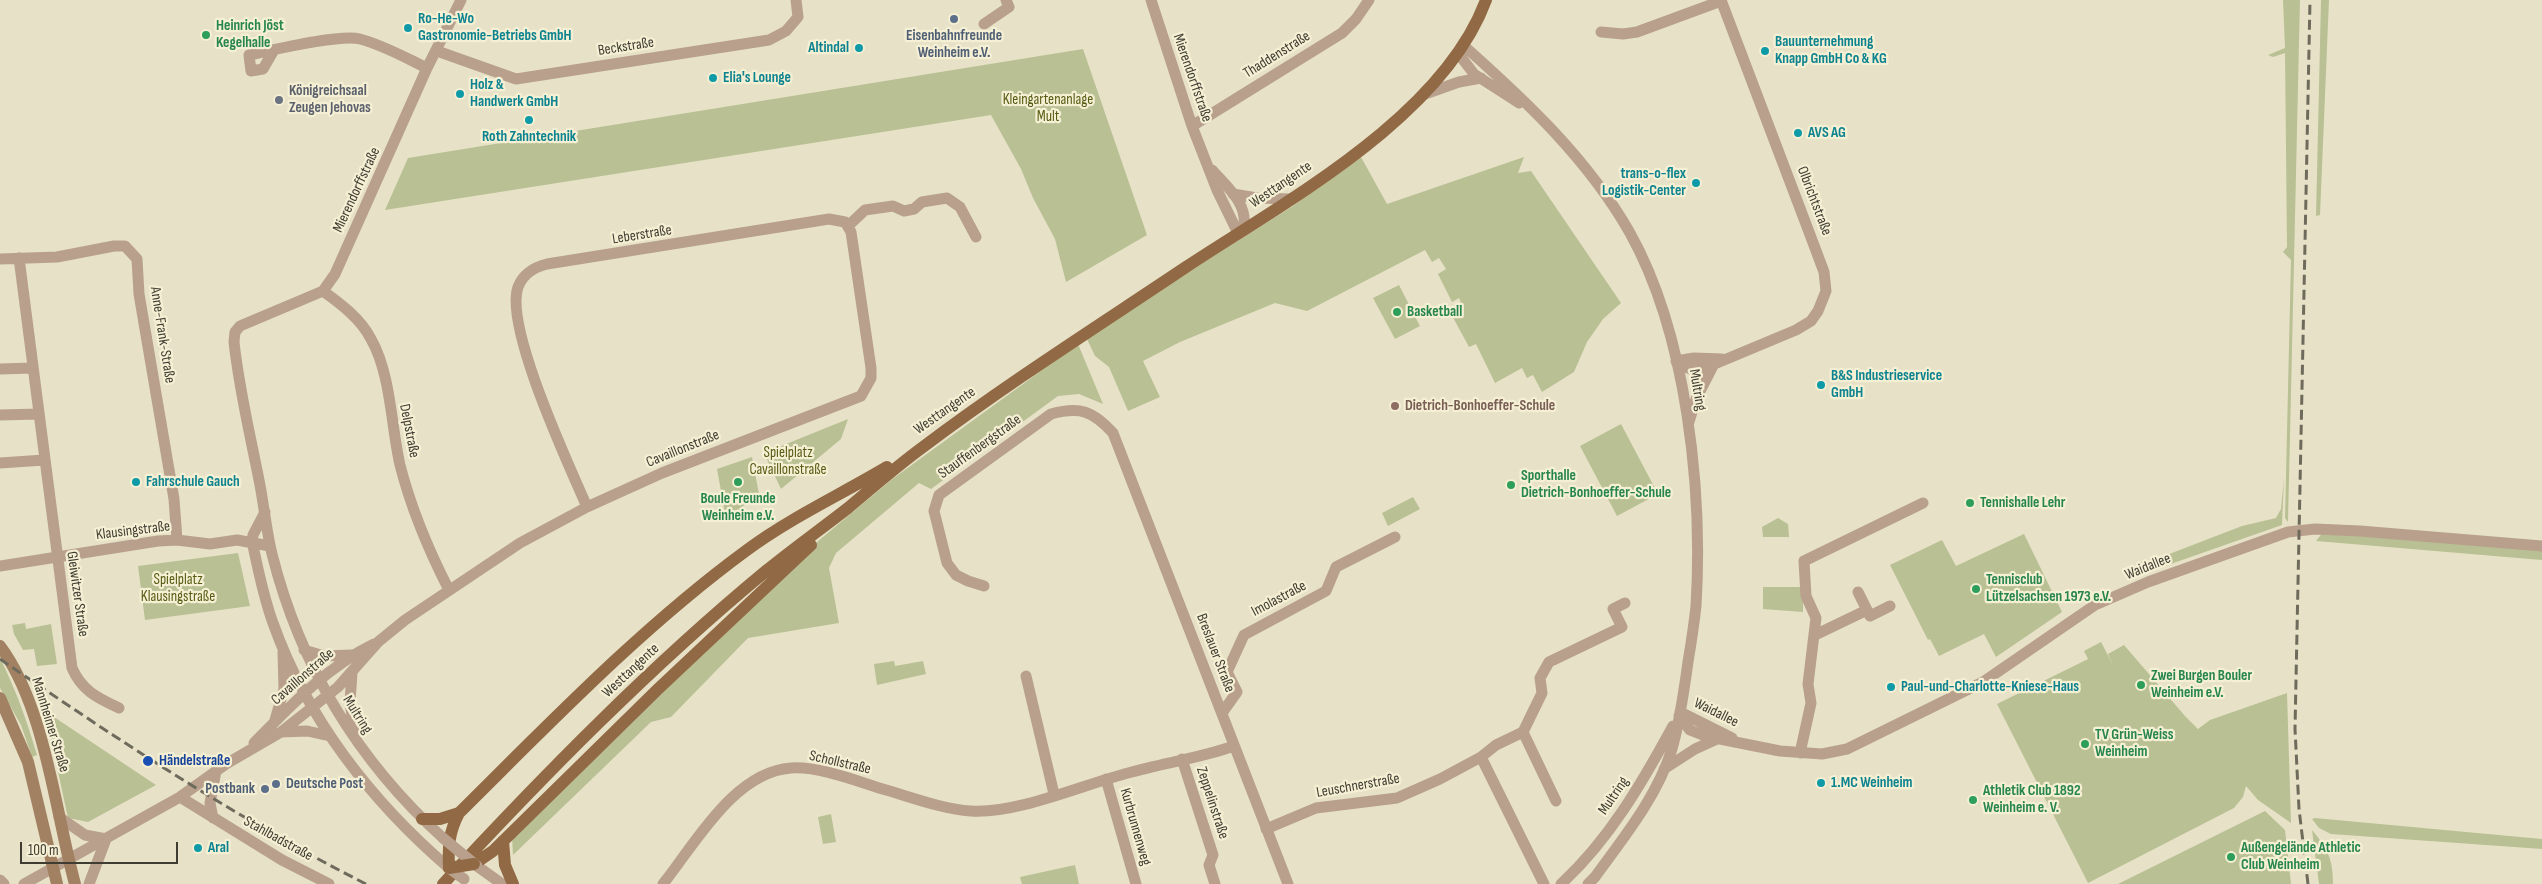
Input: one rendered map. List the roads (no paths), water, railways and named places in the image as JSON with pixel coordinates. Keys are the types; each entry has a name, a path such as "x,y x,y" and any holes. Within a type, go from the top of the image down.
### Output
{"main road":[{"name":"Westtangente","path":"443,884 554,769 679,648 765,572 848,508 922,447 1052,356 1290,200 1359,150 1425,94 1461,49 1486,0"},
{"path":"848,508 781,575 657,690 503,841 478,863 449,868 447,837 459,813 656,623 747,550 779,529 922,447"},
{"name":"Mannheimer Straße","path":"0,646 11,661 26,693 75,884"},
{"path":"0,698 28,762 57,884"},
{"path":"422,819 440,819 459,813"},
{"path":"503,841 505,865 513,884"}],"street":[{"name":"Mierendorffstraße","path":"323,291 335,274 427,68 461,0"},
{"name":"Beckstraße","path":"437,51 516,79 768,40 786,31 798,17 796,0"},
{"path":"984,24 1009,7 1006,0"},
{"name":"Mierendorffstraße","path":"1151,0 1192,126 1207,165 1228,216 1240,231"},
{"name":"Thaddenstraße","path":"1192,126 1342,33 1356,19 1369,0"},
{"name":"Olbrichtstraße","path":"1601,32 1624,34 1637,32 1721,0 1824,272 1826,290 1818,312 1811,321 1796,330 1718,361 1694,358 1677,363"},
{"path":"274,50 353,38 371,43 427,68"},
{"name":"Multring","path":"1461,49 1467,67 1533,112"},
{"name":"Multring","path":"1461,49 1510,87 1567,144 1603,188 1631,234 1657,294 1677,363 1688,426 1697,508 1696,607 1672,749 1664,769 1635,822 1588,884"},
{"path":"1425,94 1458,82 1481,78"},
{"name":"Mierendorffstraße","path":"1207,165 1233,194 1245,214 1240,231"},
{"path":"1233,194 1290,200"},
{"path":"848,226 865,210 893,206 904,212 914,210 922,202 947,198 960,207 976,237"},
{"name":"Leberstraße","path":"588,507 547,414 526,350 516,309 518,287 522,278 532,270 547,264 830,219 839,219 848,226"},
{"name":"Cavaillonstraße","path":"52,869 180,797 278,727 313,707 328,696 352,673 378,642 405,620 520,543 588,507 665,471 861,396 871,378 871,368 851,232 848,226"},
{"name":"Anne-Frank-Straße","path":"19,258 57,257 114,246 125,246 137,259 139,294 174,499 177,540"},
{"path":"0,259 19,258"},
{"name":"Gleiwitzer Straße","path":"19,258 72,668 82,686 93,696 119,708"},
{"name":"Multring","path":"323,291 240,326 235,332 234,342 240,389 270,546 286,604 304,650 328,696 355,741 376,769 422,819 447,837 502,884"},
{"name":"Delpstraße","path":"323,291 358,321 372,340 379,358 405,482 437,567 449,590"},
{"path":"1688,426 1696,399 1718,361"},
{"path":"0,369 33,368"},
{"name":"Stauffenbergstraße","path":"984,586 968,582 956,575 948,563 934,511 939,495 1050,414 1066,410 1082,411 1098,417 1114,433"},
{"path":"0,415 38,414"},
{"name":"Breslauer Straße","path":"1114,433 1288,884"},
{"path":"0,463 44,460"},
{"path":"1800,753 1812,703 1808,684 1816,618 1806,596 1804,561 1923,503"},
{"path":"265,512 253,535 252,541 265,598 283,648 305,693 330,736 371,792 430,851 468,882"},
{"name":"Waidallee","path":"1679,714 1690,730 1718,739 1800,753 1822,754 1847,748 1983,682 2095,605 2148,582 2288,532 2315,529 2360,531 2542,546"},
{"name":"Imolastraße","path":"1222,713 1237,692 1227,672 1244,635 1326,591 1336,567 1395,537"},
{"name":"Klausingstraße","path":"0,566 177,540 210,544 237,540 252,541 270,546"},
{"path":"1858,592 1870,616 1890,606"},
{"path":"1556,801 1523,732 1542,693 1540,678 1549,662 1622,627 1613,609 1624,603"},
{"path":"1815,635 1867,610"},
{"name":"Cavaillonstraße","path":"278,727 305,693 352,655 378,642"},
{"name":"Cavaillonstraße","path":"278,727 284,689 283,648"},
{"name":"Cavaillonstraße","path":"304,650 324,656 352,655"},
{"name":"Cavaillonstraße","path":"352,673 350,702 355,741"},
{"path":"1026,676 1054,794"},
{"name":"Multring","path":"1560,884 1581,865 1620,816 1679,714"},
{"name":"Waidallee","path":"1679,714 1701,721 1738,741"},
{"path":"278,727 330,736"},
{"name":"Leuschnerstraße","path":"1266,829 1316,808 1397,798 1440,779 1523,732"},
{"name":"Waidallee","path":"1664,769 1695,749 1718,739"},
{"name":"Schollstraße","path":"663,884 716,816 738,792 759,776 791,768 822,772 948,808 971,811 1001,810 1106,779 1234,746"},
{"path":"1481,757 1544,884"},
{"name":"Zeppelinstraße","path":"1182,759 1213,855 1209,865 1215,884"},
{"path":"213,818 210,803 216,771"},
{"name":"Kurbrunnenweg","path":"1106,779 1136,884"},
{"name":"Stahlbadstraße","path":"180,797 282,860 329,884"},
{"path":"59,817 85,835 106,839 89,884"},
{"path":"24,884 52,869"},
{"path":"0,880 4,884"}],"railway":[{"path":"2308,884 2299,809 2295,729 2310,0"},
{"path":"0,659 179,778 271,833 366,884"}],"place":[{"name":"Eisenbahnfreunde Weinheim e.V.","path":"954,19"},
{"name":"Ro-He-Wo Gastronomie-Betriebs GmbH","path":"408,28"},
{"name":"Heinrich Jöst Kegelhalle","path":"206,35"},
{"name":"Altindal","path":"859,48"},
{"name":"Bauunternehmung Knapp GmbH Co & KG","path":"1765,51"},
{"name":"Elia's Lounge","path":"713,78"},
{"name":"Holz & Handwerk GmbH","path":"460,94"},
{"name":"Königreichsaal Zeugen Jehovas","path":"279,100"},
{"name":"Roth Zahntechnik","path":"529,120"},
{"name":"AVS AG","path":"1798,133"},
{"name":"trans-o-flex Logistik-Center","path":"1696,183"},
{"name":"Basketball","path":"1397,312"},
{"name":"B&S Industrieservice GmbH","path":"1821,385"},
{"name":"Dietrich-Bonhoeffer-Schule","path":"1395,406"},
{"name":"Fahrschule Gauch","path":"136,482"},
{"name":"Boule Freunde Weinheim e.V.","path":"738,482"},
{"name":"Sporthalle Dietrich-Bonhoeffer-Schule","path":"1511,485"},
{"name":"Tennishalle Lehr","path":"1970,503"},
{"name":"Tennisclub Lützelsachsen 1973 e.V.","path":"1976,589"},
{"name":"Zwei Burgen Bouler Weinheim e.V.","path":"2141,685"},
{"name":"Paul-und-Charlotte-Kniese-Haus","path":"1891,687"},
{"name":"TV Grün-Weiss Weinheim","path":"2085,744"},
{"name":"Händelstraße","path":"148,761"},
{"name":"1.MC Weinheim","path":"1821,783"},
{"name":"Deutsche Post","path":"276,784"},
{"name":"Postbank","path":"265,789"},
{"name":"Athletik Club 1892 Weinheim e. V.","path":"1973,800"},
{"name":"Aral","path":"198,848"},
{"name":"Außengelände Athletic Club Weinheim","path":"2231,857"}],"park label":[{"name":"Kleingartenanlage Mult","path":"1048,108"},
{"name":"Spielplatz Cavaillonstraße","path":"788,462"},
{"name":"Spielplatz Klausingstraße","path":"178,588"}]}
